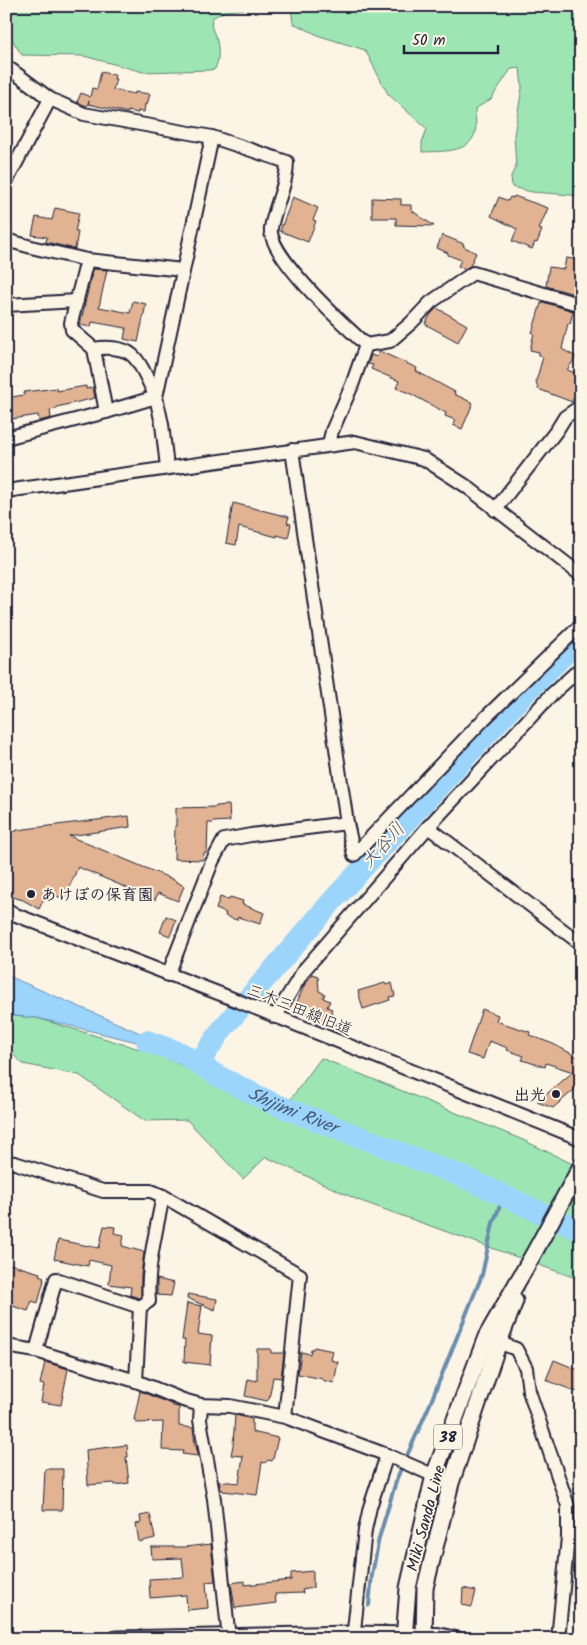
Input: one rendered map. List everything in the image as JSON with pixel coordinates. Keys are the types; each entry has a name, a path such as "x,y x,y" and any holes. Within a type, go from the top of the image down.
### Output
{"main road":[{"name":"Miki Sanda Line","path":"404,1637 408,1588 434,1476 492,1340 534,1253 581,1166"},
{"name":"Miki Sanda Line","path":"424,1636 425,1588 451,1482 492,1340"},
{"path":"116,1639 424,1636"}],"street":[{"path":"6,66 50,99 84,114 212,137 287,162 287,175 271,230 272,241 292,269 330,312 366,345"},
{"path":"6,182 50,99"},
{"path":"156,397 212,137"},
{"path":"6,240 87,260 183,270"},
{"path":"87,260 71,323 72,330 94,349 106,412"},
{"path":"366,345 390,341 431,302 473,273 581,305"},
{"path":"6,305 77,301"},
{"path":"329,444 332,431 352,385 366,345"},
{"path":"94,349 109,347 132,354 138,362 156,397 162,424 167,467"},
{"path":"6,438 156,397"},
{"path":"495,510 566,417 581,406"},
{"path":"6,491 329,444 355,442 424,459 466,486 581,575"},
{"path":"292,450 347,823 354,855 484,719 581,625"},
{"path":"275,1017 304,970 428,827 552,694 581,668"},
{"path":"168,975 212,862 224,840 347,823"},
{"path":"428,827 581,944"},
{"name":"三木三田線旧道","path":"6,909 581,1139"},
{"path":"6,1162 15,1163 102,1191 151,1191 163,1196 300,1275 285,1417"},
{"path":"140,1307 149,1301 148,1292 154,1241 163,1196"},
{"path":"36,1351 56,1279 140,1307"},
{"path":"136,1381 140,1307"},
{"path":"492,1340 516,1350 526,1368 529,1391 568,1506 568,1537 558,1639"},
{"path":"6,1346 36,1351 136,1381 183,1400 201,1405 230,1406 285,1417 451,1482"},
{"path":"201,1405 200,1420 214,1499 229,1638"},
{"path":"353,1637 365,1530 370,1507 391,1457"},
{"path":"424,1636 438,1634 460,1639"}],"green space":[{"path":"15,6 249,6 246,9 225,11 212,18 212,28 218,48 218,59 215,69 143,72 84,56 22,55 10,32"},
{"path":"290,6 581,6 581,197 532,192 512,187 511,176 516,167 514,135 522,88 520,68 511,69 491,99 475,109 475,133 467,145 453,150 422,152 422,142 427,129 388,94 365,50 320,36 293,23"},
{"path":"6,1015 37,1018 159,1055 281,1112 321,1058 523,1140 581,1168 581,1280 358,1200 266,1157 243,1179 187,1120 145,1121 79,1075 23,1064 6,1048"}],"water":[{"path":"6,975 191,1055 37,1018 6,1015"}],"building":[{"path":"101,72 115,75 114,79 116,79 113,90 135,94 135,92 150,94 147,105 145,104 144,112 128,111 128,113 88,104 89,101 87,106 77,102 81,93 90,97 92,88 97,89"},
{"path":"514,196 548,208 539,229 542,230 537,243 535,242 532,249 512,241 517,229 491,216 499,197 508,201 510,197 513,198"},
{"path":"293,197 318,208 313,220 316,221 308,242 280,231"},
{"path":"372,198 401,199 401,205 411,205 411,210 434,226 396,225 396,218 372,218"},
{"path":"55,208 79,213 75,232 78,232 75,249 46,242 47,237 32,235 36,217 52,220"},
{"path":"442,235 464,244 463,246 476,253 470,266 464,269 458,266 461,260 437,248"},
{"path":"566,258 581,260 581,296 546,286 549,267 564,269"},
{"path":"93,269 107,270 99,307 130,313 133,301 146,304 138,342 124,339 126,328 92,322 91,327 80,325"},
{"path":"543,302 573,311 562,349 576,357 567,370 581,375 581,398 574,397 572,402 538,389 536,381 543,357 539,355 539,352 530,350 534,333 532,333 541,303 543,304"},
{"path":"437,308 467,325 458,342 425,324"},
{"path":"379,351 417,368 416,371 473,403 462,429 453,425 455,420 445,416 446,413 396,388 399,381 371,369 373,365 368,364 371,355 377,357"},
{"path":"86,386 86,389 93,387 95,398 50,410 51,418 39,421 38,415 6,420 6,398 24,395 24,392 57,388 57,391"},
{"path":"233,503 289,517 287,523 291,524 288,538 239,527 236,545 226,543"},
{"path":"229,805 230,821 208,823 207,853 204,853 203,860 174,859 176,808"},
{"path":"129,816 130,827 69,836 172,879 184,886 178,901 158,893 155,900 78,867 64,899 47,892 39,909 23,900 9,896 6,880 6,832"},
{"path":"220,897 229,900 230,897 243,901 242,904 264,913 260,924 238,917 237,920 225,916 226,913 216,909"},
{"path":"166,916 176,920 170,936 160,932"},
{"path":"312,974 318,976 319,991 325,994 323,998 330,1001 327,1007 332,1009 331,1012 340,1033 316,1022 317,1019 314,1017 294,1009 304,986"},
{"path":"385,983 386,985 392,983 395,996 389,997 390,1000 363,1009 358,991"},
{"path":"482,1009 498,1015 496,1021 530,1032 529,1035 553,1044 576,1056 581,1060 581,1084 553,1108 537,1102 573,1072 546,1063 545,1067 522,1060 524,1056 489,1041 483,1059 467,1054"},
{"path":"104,1226 115,1227 114,1233 124,1235 122,1246 144,1252 141,1297 130,1295 131,1287 109,1284 111,1265 89,1260 88,1266 54,1259 58,1240 99,1248"},
{"path":"6,1263 40,1273 39,1275 44,1277 38,1303 32,1301 28,1311 6,1304"},
{"path":"157,1279 174,1283 171,1296 157,1295"},
{"path":"188,1294 217,1299 215,1310 187,1298"},
{"path":"187,1303 202,1306 198,1334 212,1336 210,1365 184,1362 185,1340 182,1340"},
{"path":"314,1347 333,1351 331,1360 338,1362 334,1383 298,1374 301,1352 310,1354 311,1349"},
{"path":"257,1349 271,1349 271,1353 284,1353 281,1378 273,1377 267,1401 245,1396 248,1379 257,1381"},
{"path":"554,1360 581,1371 581,1383 577,1392 546,1380"},
{"path":"45,1362 68,1369 61,1405 41,1402 44,1385 40,1384"},
{"path":"140,1391 179,1407 179,1426 193,1428 198,1456 182,1454 183,1451 162,1450 163,1422 136,1423 136,1420 134,1420"},
{"path":"235,1415 252,1419 252,1432 278,1438 272,1461 262,1462 257,1495 221,1490 219,1481 239,1483 243,1456 231,1455"},
{"path":"127,1445 128,1457 126,1457 129,1483 88,1485 86,1450"},
{"path":"45,1469 63,1469 62,1510 43,1510"},
{"path":"150,1514 155,1538 139,1542 136,1524 141,1523 140,1516"},
{"path":"211,1544 215,1581 206,1582 208,1608 187,1610 186,1595 150,1598 149,1579 184,1577 182,1558 152,1559 151,1547 185,1547"},
{"path":"313,1571 313,1588 302,1590 303,1593 275,1594 276,1603 235,1608 231,1583 245,1581 245,1585 291,1580 291,1573"},
{"path":"463,1588 476,1591 472,1607 462,1605"}],"waterway":[{"name":"大谷川","path":"198,1064 223,1028 334,899 520,698 581,638"},
{"name":"Shijimi River","path":"147,1041 181,1053 218,1076 272,1103 463,1177 581,1231"},
{"path":"369,1605 379,1538 397,1478 430,1404 482,1275 493,1223 504,1196"}],"place":[{"name":"あけぼの保育園","path":"31,894"},
{"name":"出光","path":"556,1094"}]}
